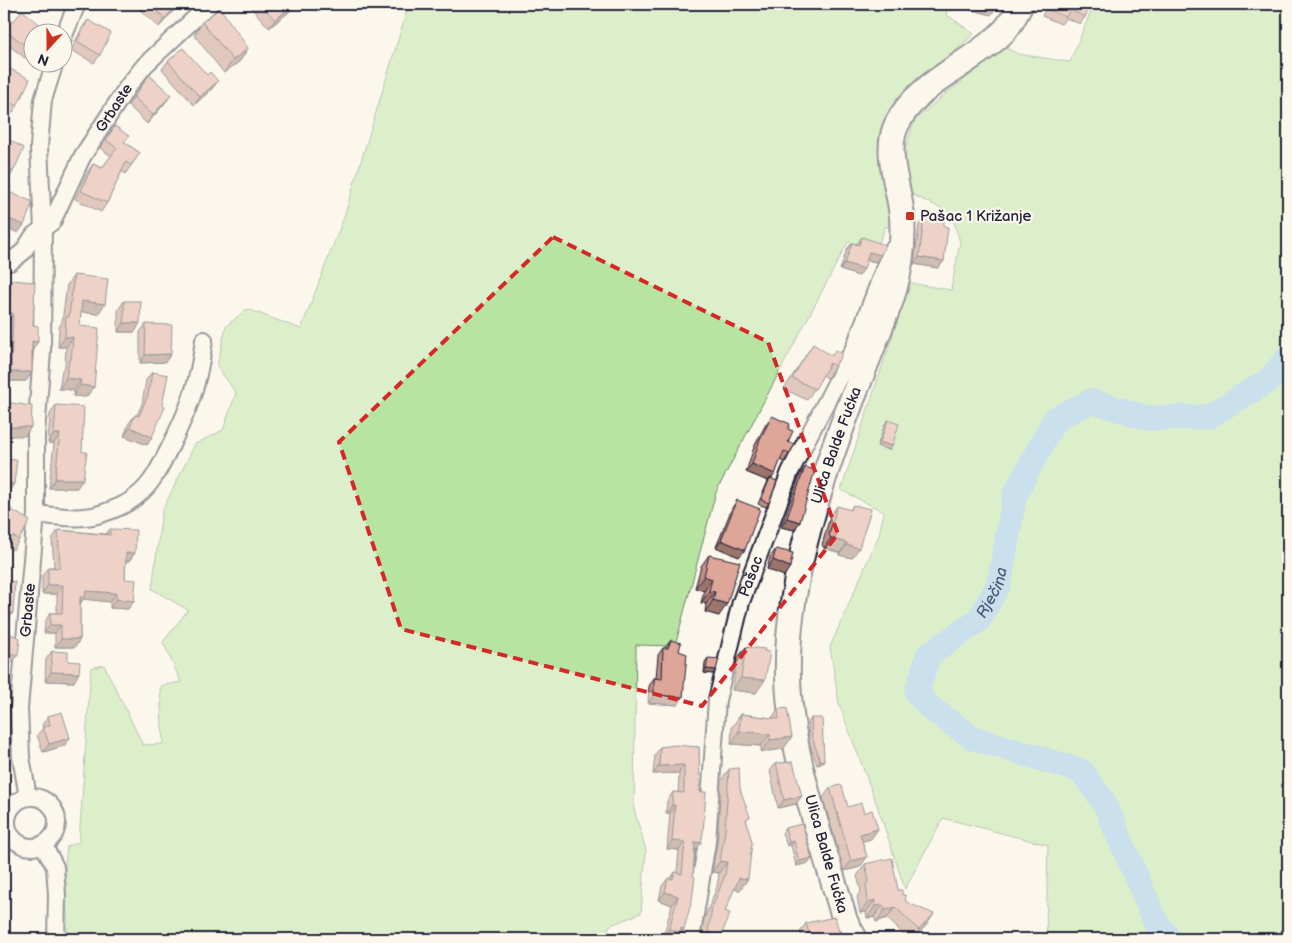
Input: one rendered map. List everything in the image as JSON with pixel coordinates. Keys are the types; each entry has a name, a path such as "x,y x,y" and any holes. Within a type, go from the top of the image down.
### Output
{"main road":[{"name":"Ulica Balde Fućka","path":"855,939 845,920 801,766 789,697 790,623 796,578 817,497 891,300 900,271 902,218 892,143 896,124 915,98 976,55 1007,29 1021,4"}],"street":[{"path":"70,22 77,4"},
{"name":"Grbaste","path":"4,262 10,262 23,252 34,235 52,222 82,157 128,86 145,65 210,4"},
{"name":"Grbaste","path":"28,798 21,757 19,708 36,514 36,435 42,351 43,229 40,215 40,128 43,100 52,72"},
{"name":"Pašac","path":"690,939 708,842 717,700 741,602 790,472 855,346 889,256 893,249 902,244"},
{"path":"36,514 66,517 95,516 122,506 138,496 149,484 187,414 199,377 204,340"},
{"path":"28,798 44,800 55,811 57,826 50,840 43,844 27,846 19,843 9,830 9,813 14,806 28,798"},
{"path":"43,844 55,867 57,895 56,939"}],"highlighted area":[{"path":"553,237 768,342 838,534 702,706 401,629 339,442"}],"green space":[{"path":"409,4 949,4 946,14 974,34 892,108 884,138 892,226 885,227 876,251 848,242 716,492 675,646 636,645 634,809 646,850 641,913 609,926 606,939 68,939 65,865 67,846 79,842 91,668 104,665 143,745 163,744 160,686 181,682 163,642 188,610 152,589 162,511 195,444 223,430 236,393 217,366 226,326 247,309 301,329 344,217"},
{"path":"1094,4 1288,4 1288,939 1046,939 1048,845 943,818 905,889 877,805 839,704 830,647 879,535 884,512 841,490 910,283 951,290 960,242 951,213 911,194 903,154 915,120 945,94 1006,48 1018,54 1070,62"}],"building":[{"path":"149,4 178,4 165,18"},
{"path":"261,4 294,4 275,20"},
{"path":"985,4 997,4 997,7"},
{"path":"1050,4 1091,4 1085,17 1070,10 1066,17 1047,9"},
{"path":"220,8 248,48 233,60 202,22"},
{"path":"22,10 37,22 22,22 22,43 4,29 4,14 14,21"},
{"path":"88,20 111,33 100,55 77,41"},
{"path":"183,48 207,75 210,72 218,81 200,97 168,61"},
{"path":"4,66 30,79 17,106 4,100"},
{"path":"149,75 171,95 153,115 134,97"},
{"path":"115,126 129,136 124,142 140,153 131,165 126,162 107,203 81,191 93,164 102,168 117,148 106,140"},
{"path":"4,137 24,148 13,172 4,168"},
{"path":"4,190 33,202 24,225 4,217"},
{"path":"924,218 944,221 944,226 948,227 944,261 919,257"},
{"path":"862,237 885,245 881,255 869,252 864,269 845,263 852,243 859,245"},
{"path":"74,275 108,279 105,304 82,301 80,326 99,328 94,387 80,385 81,380 66,378 69,360 71,360 73,337 65,337 66,317 69,317"},
{"path":"11,280 35,282 33,325 38,326 38,342 32,341 32,372 11,372 13,313 9,313"},
{"path":"124,301 141,301 140,323 124,323"},
{"path":"146,324 172,325 171,354 145,355"},
{"path":"813,344 832,356 835,350 842,354 835,366 830,363 815,389 792,378"},
{"path":"152,372 168,375 162,406 165,407 152,437 130,427 135,415 139,416 148,395"},
{"path":"4,402 32,406 31,427 4,427"},
{"path":"56,405 84,407 82,452 87,452 83,479 55,479 60,434 54,434"},
{"path":"772,416 790,424 788,429 793,431 788,442 795,444 789,454 784,451 775,474 752,464 760,439"},
{"path":"888,420 899,424 892,446 880,442"},
{"path":"4,459 17,460 14,484 4,483"},
{"path":"805,467 815,470 800,522 787,518"},
{"path":"770,478 777,481 769,503 761,500"},
{"path":"737,500 760,509 745,550 721,540"},
{"path":"4,505 30,521 19,540 13,536 5,551 4,550"},
{"path":"853,505 871,509 859,548 847,545 847,543 831,538 829,535 837,506 851,510"},
{"path":"110,529 136,530 135,553 126,553 125,579 136,580 134,601 116,599 116,593 86,591 85,597 80,597 80,639 61,639 61,625 50,625 50,613 62,613 63,585 48,585 48,567 60,568 58,530 110,535"},
{"path":"776,549 793,553 790,567 773,560"},
{"path":"709,555 740,562 727,604 713,600 715,592 709,591 712,579 704,576"},
{"path":"4,580 15,582 13,613 4,613"},
{"path":"4,631 20,638 18,655 10,653 6,665 4,665"},
{"path":"671,640 681,643 679,651 687,654 683,697 654,695 654,678 662,679 663,648 668,648"},
{"path":"746,647 765,649 764,651 770,652 765,680 741,678"},
{"path":"52,651 68,652 68,661 80,662 79,673 51,672"},
{"path":"708,658 719,659 716,670 706,669"},
{"path":"787,708 792,737 770,740 770,734 739,731 741,714 779,719 778,709"},
{"path":"4,709 6,709 8,738 4,738"},
{"path":"62,712 70,738 49,744 43,727 50,725 48,716"},
{"path":"811,718 822,718 824,760 820,761 812,737"},
{"path":"675,745 699,747 700,792 706,792 701,843 695,842 693,876 695,877 692,900 684,929 681,928 680,932 669,929 678,896 665,892 668,878 673,879 675,872 682,874 685,842 672,841 675,805 672,805 673,792 684,793 684,765 659,766 660,747"},
{"path":"793,762 802,796 784,800 776,763"},
{"path":"739,768 740,789 750,817 746,819 752,843 748,879 739,878 725,911 730,913 721,936 708,932 712,908 725,875 727,862 720,861 725,831 729,769"},
{"path":"842,786 848,807 861,803 864,813 872,810 878,829 860,834 867,857 851,861 830,788"},
{"path":"802,824 812,858 799,861 794,841 789,842 785,828"},
{"path":"892,858 898,890 902,890 902,895 905,895 906,902 934,914 919,930 895,907 885,910 883,905 875,906 875,900 868,902 866,885 869,880 865,864"},
{"path":"835,917 841,938 811,939 806,923"}],"waterway":[{"name":"Rječina","path":"1169,939 1155,920 1104,802 1081,771 973,738 930,708 917,693 928,655 978,621 999,584 1015,494 1055,419 1091,401 1148,418 1207,417 1268,381 1288,358"}],"place":[{"name":"Pašac 1 Križanje","path":"910,216"}]}
